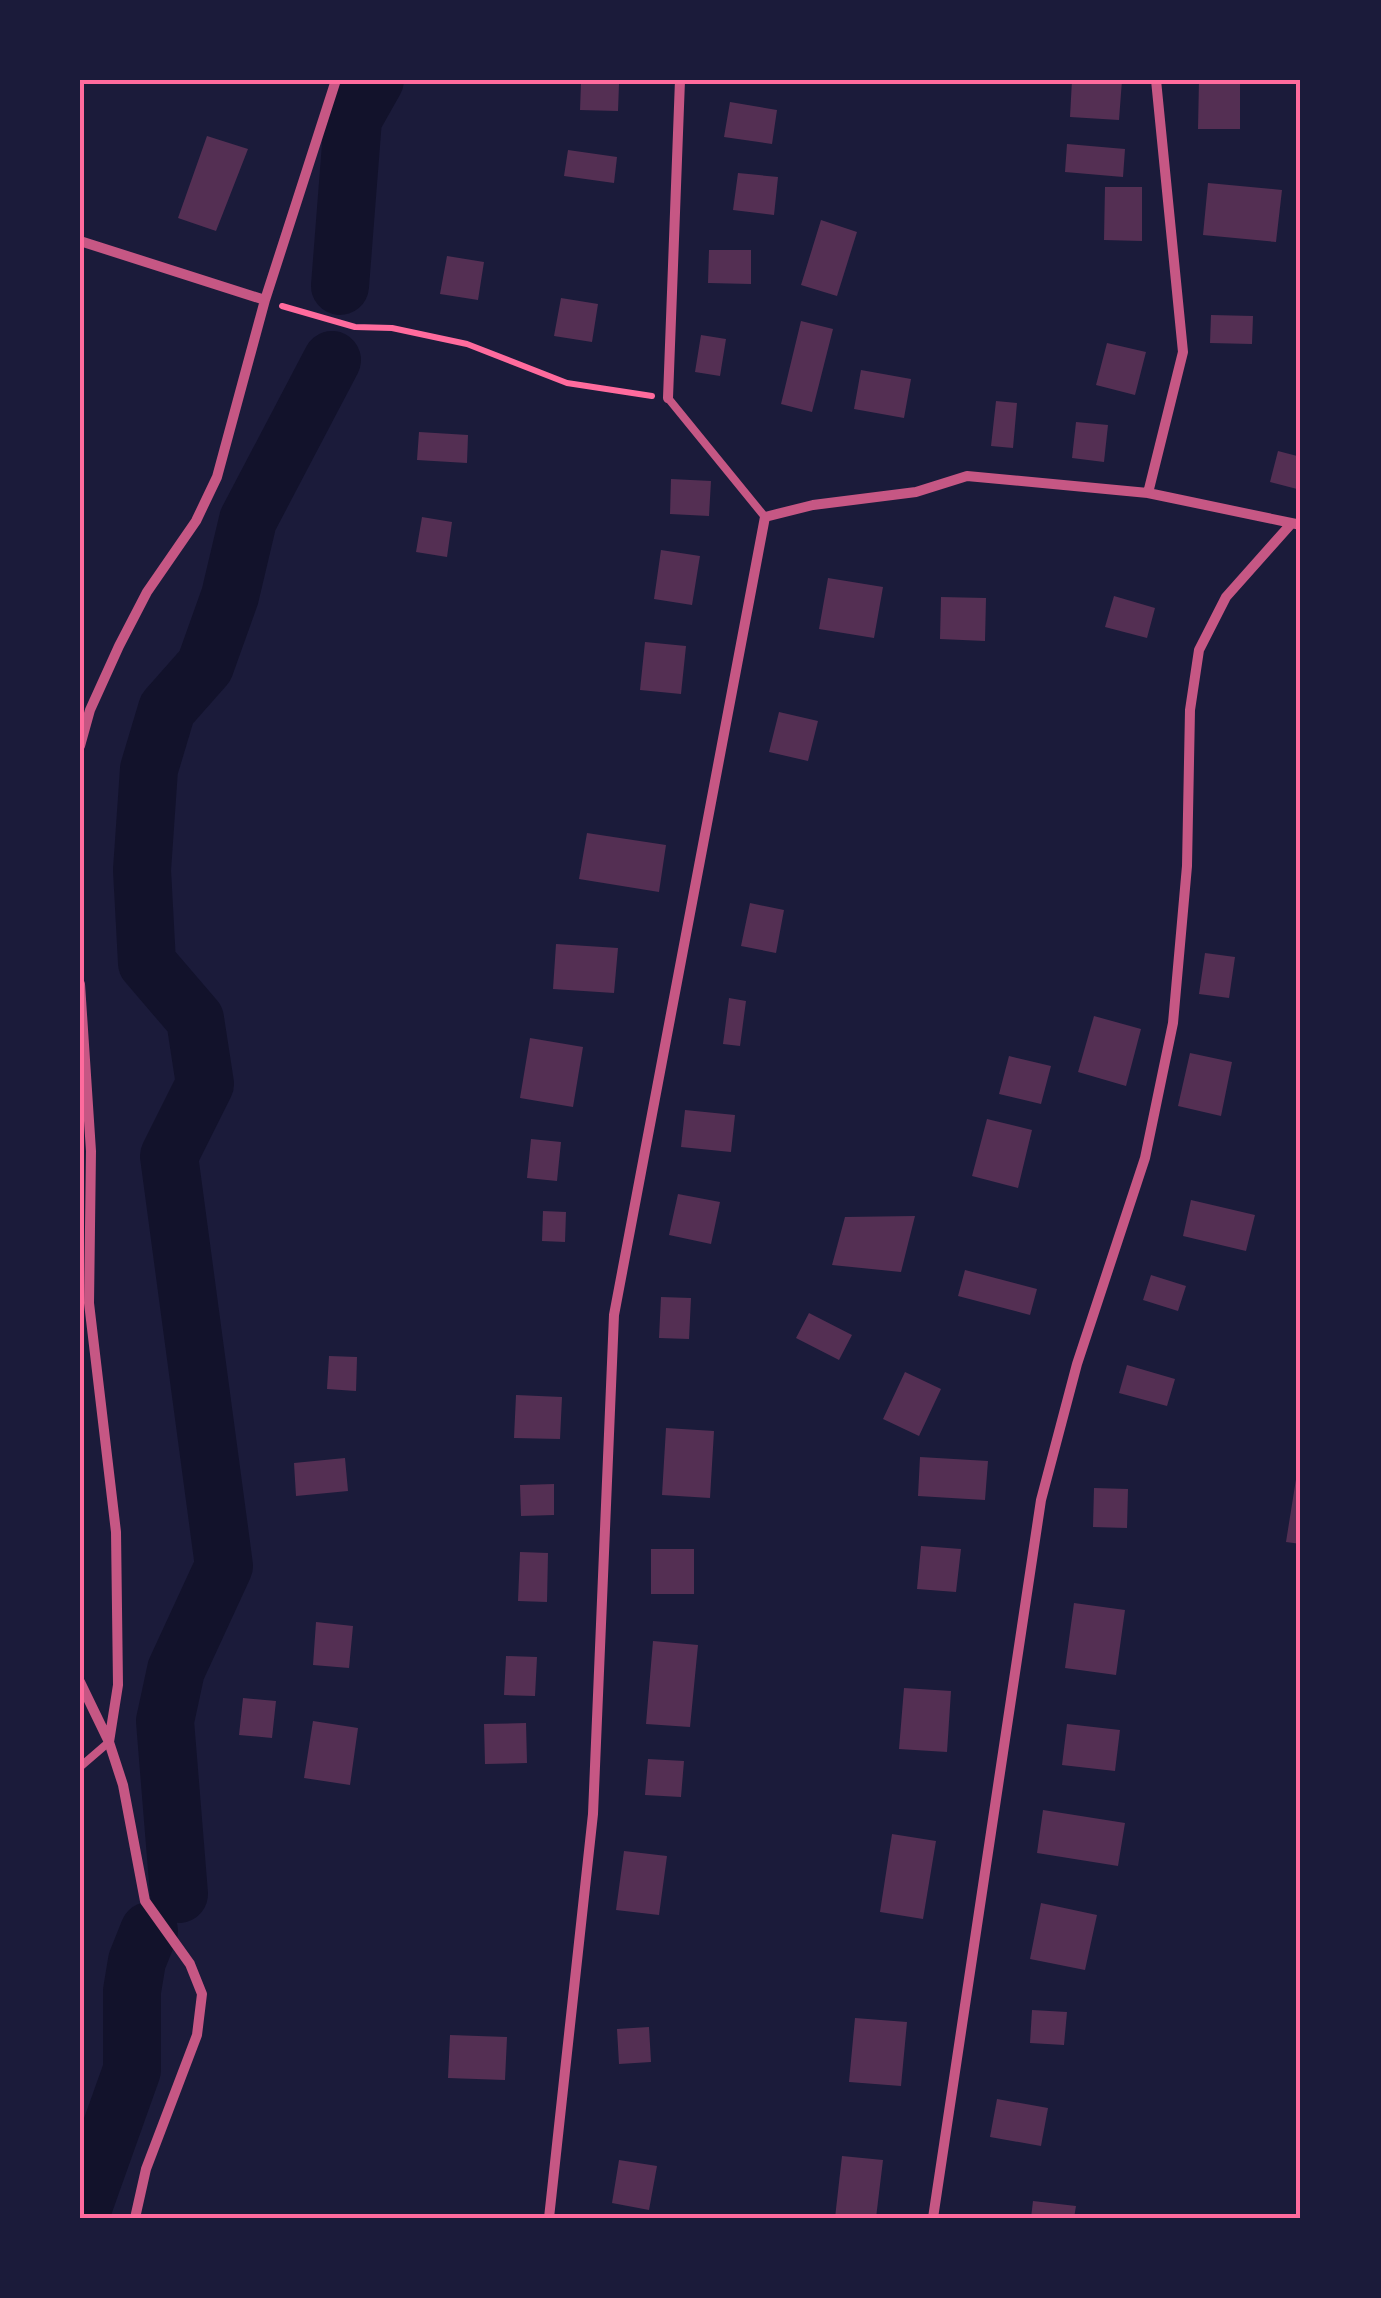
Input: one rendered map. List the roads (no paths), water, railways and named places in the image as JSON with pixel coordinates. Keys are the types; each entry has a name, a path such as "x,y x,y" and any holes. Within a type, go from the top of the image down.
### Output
{"street":[{"path":"80,746 90,710 119,646 147,592 196,521 218,477 264,300 336,80"},
{"path":"668,398 680,80"},
{"path":"1148,493 1183,352 1156,80"},
{"path":"80,241 264,300"},
{"path":"549,2218 593,1814 614,1315 766,517 813,505 916,492 967,476 1148,493 1296,525"},
{"path":"932,2218 1041,1500 1077,1364 1145,1158 1174,1023 1186,866 1190,710 1199,650 1226,597 1296,525"},
{"path":"80,984 91,1151 88,1303 116,1532 118,1685 110,1742"},
{"path":"80,1682 110,1742 123,1785 145,1901 190,1964 202,1994 197,2035 146,2170 135,2218"}],"lane":[{"path":"668,398 766,517"},
{"path":"80,1767 110,1742"}],"waterway":[{"path":"340,286 353,119 375,80"},
{"path":"179,1894 165,1721 176,1670 224,1566 169,1156 205,1084 195,1019 147,963 142,870 149,769 167,709 205,666 230,596 248,520 332,360"},
{"path":"80,2216 132,2070 132,1991 137,1961 149,1931"}]}
